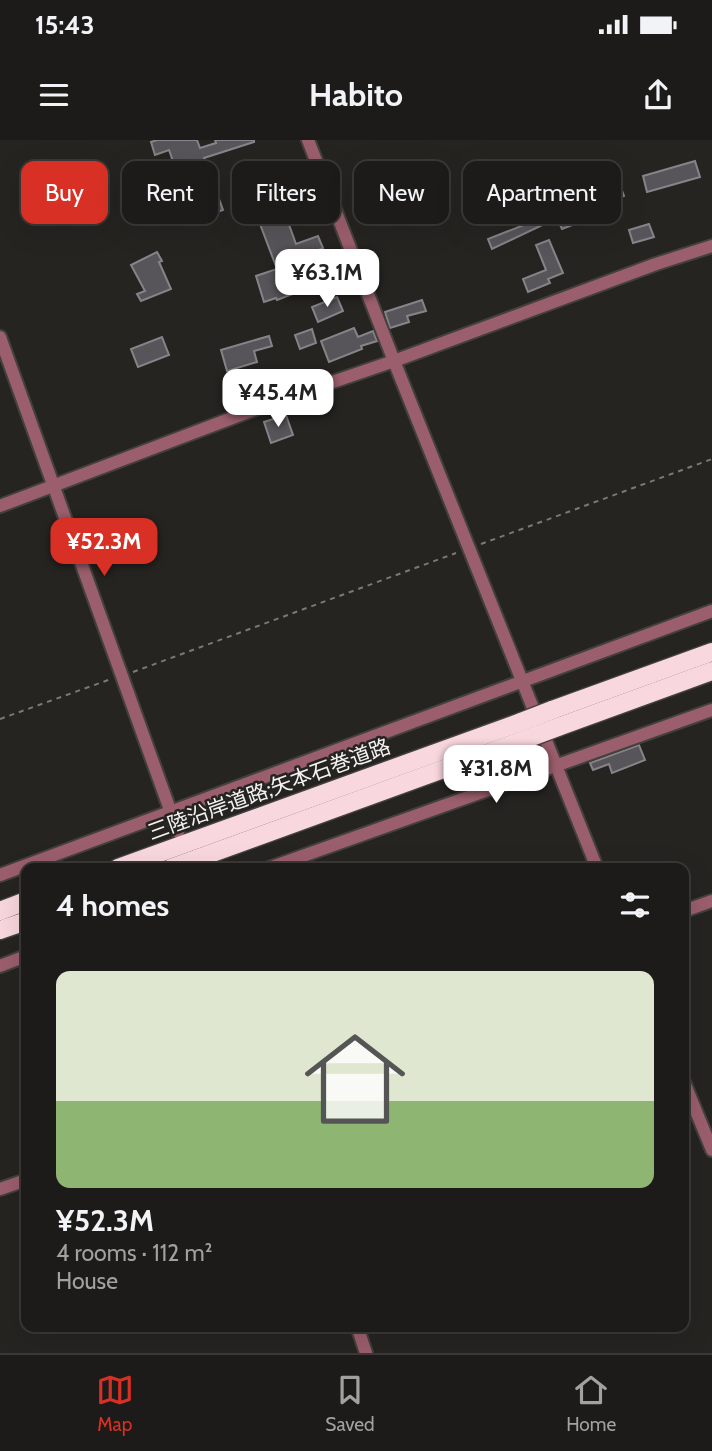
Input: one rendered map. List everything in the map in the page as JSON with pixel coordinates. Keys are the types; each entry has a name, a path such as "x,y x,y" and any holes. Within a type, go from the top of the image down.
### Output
{"highway":[{"name":"三陸沿岸道路;矢本石巻道路","path":"555,719 712,652"},
{"name":"三陸沿岸道路;矢本石巻道路","path":"133,863 555,719 712,671"},
{"name":"三陸沿岸道路;矢本石巻道路","path":"184,863 523,730"},
{"path":"0,911 21,903"},
{"path":"0,930 21,923"}],"street":[{"path":"308,140 595,863"},
{"path":"0,506 277,401 712,246"},
{"path":"0,337 178,832"},
{"path":"33,863 712,611"},
{"path":"283,863 712,710"},
{"path":"0,875 21,867"},
{"path":"689,909 712,901"},
{"path":"0,966 21,958"},
{"path":"689,1094 712,1150"},
{"path":"0,1189 21,1182"},
{"path":"359,1332 366,1353"}],"path":[{"path":"0,719 712,459"}],"building":[{"path":"197,140 200,148 216,143 215,140 254,140 204,158 205,161 173,161 169,150 155,155 151,142"},
{"path":"695,161 700,177 647,192 643,176"},
{"path":"218,196 223,210 218,212"},
{"path":"260,224 289,224 296,244 318,236 323,248 295,261 306,289 264,302 256,276 277,269"},
{"path":"544,224 492,249 488,239 524,225"},
{"path":"560,224 575,224 562,229"},
{"path":"649,224 654,237 633,243 629,230"},
{"path":"549,240 563,273 548,279 550,283 528,292 523,279 546,270 536,245"},
{"path":"157,252 171,289 141,301 137,294 145,291 131,265"},
{"path":"337,297 343,311 318,322 312,307"},
{"path":"422,300 426,311 407,316 409,322 390,328 385,312"},
{"path":"354,328 358,337 373,331 377,341 329,362 321,341"},
{"path":"312,329 316,343 300,349 295,335"},
{"path":"269,336 272,346 254,351 257,362 227,371 221,350"},
{"path":"162,337 169,355 138,367 131,349"},
{"path":"286,415 293,435 271,443 264,422"},
{"path":"639,745 645,760 612,773 609,764 593,770 590,763"}]}
